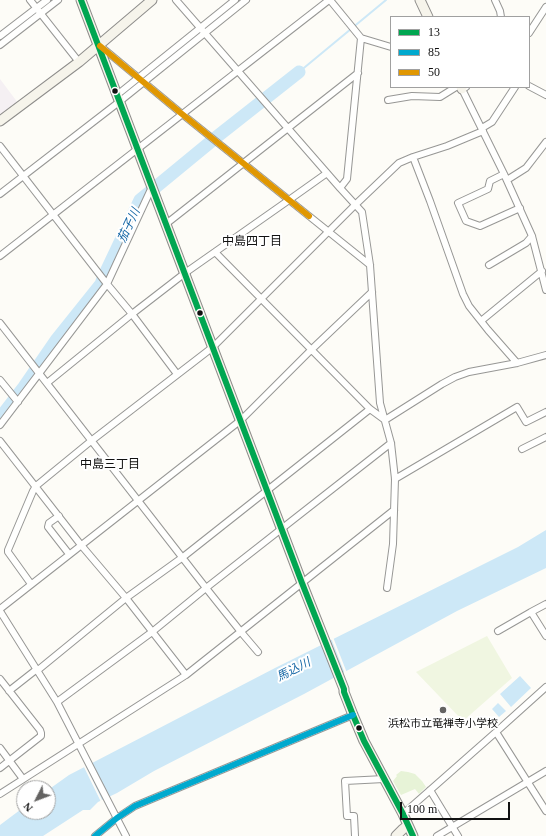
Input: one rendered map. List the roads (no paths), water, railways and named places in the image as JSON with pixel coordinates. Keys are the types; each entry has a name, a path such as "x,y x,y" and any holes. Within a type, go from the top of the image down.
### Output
{"street":[{"path":"30,0 79,62"},
{"path":"0,45 38,11 47,0"},
{"path":"0,36 38,11 58,0"},
{"path":"81,0 353,715 364,741 413,836"},
{"path":"0,121 79,62 152,0"},
{"path":"176,0 362,212 370,265 380,403 391,443 395,479 393,544 387,588"},
{"path":"0,194 140,80 235,0"},
{"path":"140,80 205,33 246,0"},
{"path":"0,256 330,0 362,38 390,47"},
{"path":"420,0 428,16"},
{"path":"495,0 500,10 501,16"},
{"path":"530,32 546,7"},
{"path":"340,188 347,180 362,38"},
{"path":"99,45 243,164 370,265"},
{"path":"166,224 358,73"},
{"path":"530,87 546,95"},
{"path":"388,100 412,96 440,97 459,88"},
{"path":"462,88 506,177 532,236 544,273 546,290"},
{"path":"31,584 8,550 36,486 91,441 213,347 399,163 447,146 482,129 492,122 514,88"},
{"path":"520,208 480,226 466,221 458,203 488,188 490,181 506,177 526,168 546,142"},
{"path":"0,146 106,284 132,314 177,374"},
{"path":"413,157 463,294 481,321 517,363"},
{"path":"47,383 185,273 327,173"},
{"path":"0,425 106,284 152,187"},
{"path":"489,265 526,243 532,236"},
{"path":"215,252 370,409 385,420"},
{"path":"481,321 544,273"},
{"path":"126,836 57,702 0,610 69,554 241,420 372,292"},
{"path":"0,323 206,588 258,652"},
{"path":"385,420 454,377 469,372 517,363 546,355"},
{"path":"0,380 18,402"},
{"path":"395,479 517,407 526,422 546,412"},
{"path":"9,691 126,598 183,557 370,409"},
{"path":"522,449 546,437"},
{"path":"0,441 81,545 126,598 186,675"},
{"path":"57,702 152,632 391,443"},
{"path":"0,794 80,746 186,675 394,510"},
{"path":"59,516 49,523 48,527 69,554"},
{"path":"498,631 546,604"},
{"path":"531,612 546,636"},
{"path":"0,679 41,733 41,736 0,768"},
{"path":"403,814 546,687"},
{"path":"95,836 134,806 353,715"},
{"path":"496,732 546,811"},
{"path":"0,748 23,779"},
{"path":"438,836 546,771"},
{"path":"355,836 354,816 347,816 345,781 384,779"},
{"path":"430,790 458,836"},
{"path":"396,836 408,825"}],"water":[{"name":"馬込川","path":"546,530 546,568 457,611 304,694 154,771 117,793 98,802 90,810 83,810 43,836 0,836 0,825 16,813 16,820 56,820 56,784 69,775 275,668 518,547"},
{"path":"520,676 531,688 511,707 500,694"},
{"path":"498,703 506,711 499,717 492,709"}],"waterway":[{"path":"299,72 386,0"},
{"name":"茄子川","path":"0,418 24,387 57,339 101,284 140,200 299,72"}],"place":[{"name":"浜松市立竜禅寺小学校","path":"443,710"}],"district":[{"name":"中島四丁目","path":"252,240"},
{"name":"中島三丁目","path":"110,463"}]}
